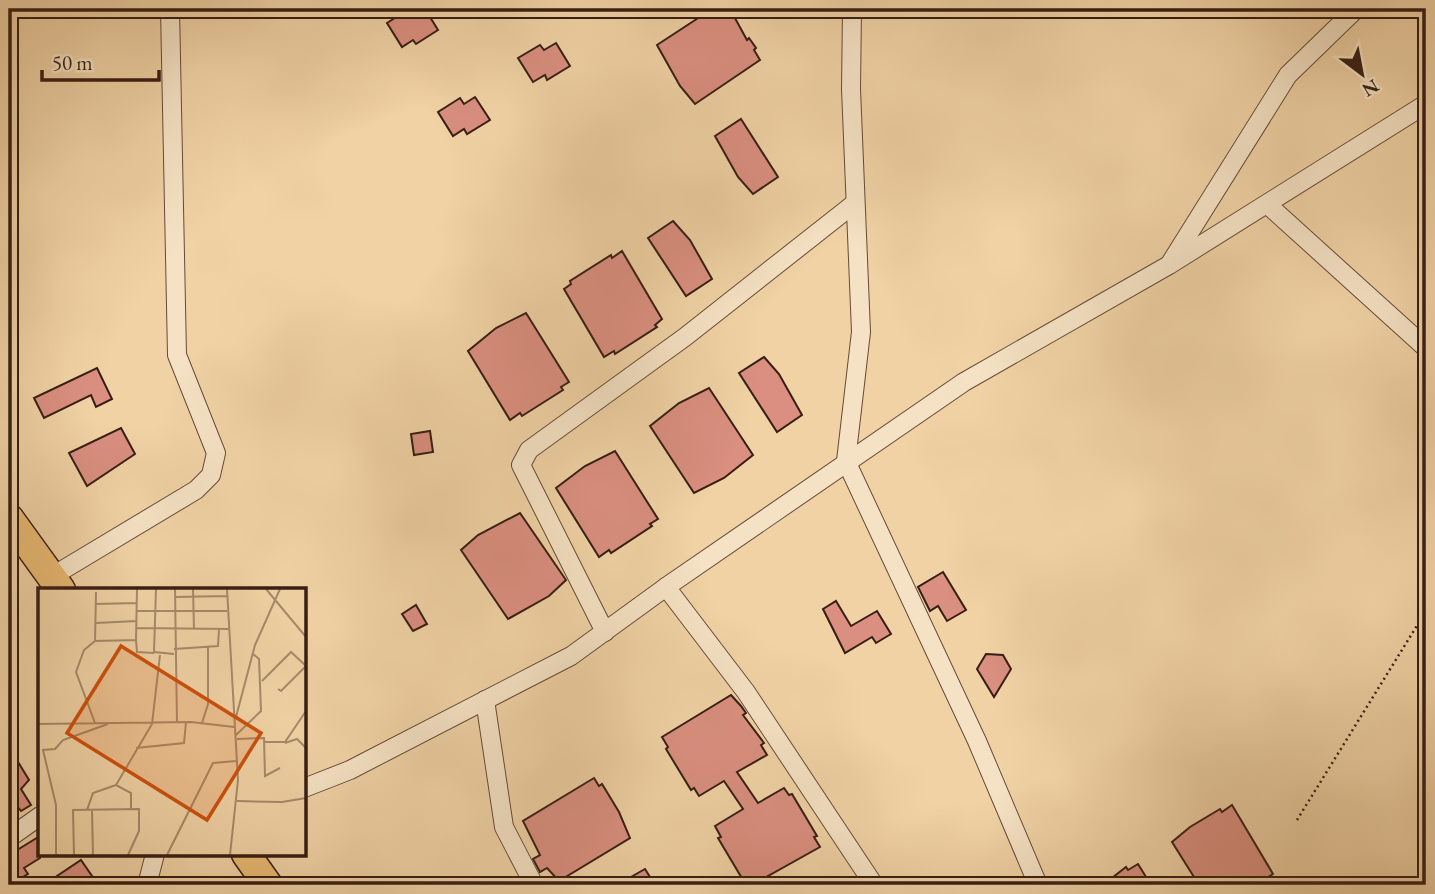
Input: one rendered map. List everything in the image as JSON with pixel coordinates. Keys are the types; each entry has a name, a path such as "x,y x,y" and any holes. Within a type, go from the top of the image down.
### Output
{"highway":[{"path":"9,518 56,583"},
{"path":"250,866 268,885"}],"street":[{"path":"56,583 196,490 211,475 216,453 177,355 170,9"},
{"path":"852,9 855,203 861,278 861,332 846,461 977,741 1038,885"},
{"path":"1169,265 1288,75 1356,9"},
{"path":"306,787 349,770 571,656 846,461 964,382 1169,265 1426,104"},
{"path":"605,632 521,465 530,450 685,337 855,203"},
{"path":"1268,205 1426,348"},
{"path":"666,587 746,692 874,885"},
{"path":"485,700 504,827 534,885"},
{"path":"9,838 38,817"},
{"path":"147,885 154,856"}],"path":[{"path":"1297,820 1426,611"}],"building":[{"path":"409,9 412,15 425,9 438,30 416,44 413,40 402,47 387,23"},
{"path":"712,9 730,9 747,40 749,38 756,48 754,50 760,60 695,104 680,86 657,45"},
{"path":"556,43 570,66 547,80 545,75 533,82 518,58 540,45 544,50"},
{"path":"475,97 490,120 467,134 464,129 453,136 438,112 460,98 464,104"},
{"path":"741,119 778,177 753,194 738,177 715,136"},
{"path":"673,221 690,240 712,279 686,296 648,238"},
{"path":"622,251 662,319 655,325 657,327 615,354 614,351 604,357 564,289 571,284 570,281"},
{"path":"526,313 569,382 561,387 563,390 522,416 520,413 510,420 468,351 496,328"},
{"path":"764,357 779,374 802,415 777,432 739,373"},
{"path":"97,368 112,399 96,407 91,395 44,418 34,398"},
{"path":"709,388 753,455 724,478 694,493 650,426 679,403"},
{"path":"121,428 135,454 87,486 69,453"},
{"path":"430,431 433,452 414,455 411,434"},
{"path":"615,451 658,519 650,524 652,526 611,553 609,550 599,557 556,488 585,466"},
{"path":"520,513 566,580 549,596 508,619 461,550 478,535"},
{"path":"943,572 966,610 947,621 938,606 930,611 918,587"},
{"path":"836,601 851,626 877,611 891,634 876,643 872,637 845,653 823,609"},
{"path":"416,605 427,624 413,631 402,614"},
{"path":"986,654 1003,655 1011,669 994,697 977,669"},
{"path":"731,695 746,713 743,715 764,743 761,745 767,755 737,772 758,803 784,788 789,795 792,794 817,836 814,837 820,847 752,885 746,878 743,880 718,838 721,837 715,826 743,809 724,781 699,796 694,788 691,790 666,749 668,747 662,737"},
{"path":"9,747 29,780 21,789 31,805 21,811 9,796"},
{"path":"594,778 599,786 602,784 619,812 630,838 559,881 547,868 540,872 533,859 540,855 523,821"},
{"path":"1232,805 1273,874 1265,879 1269,885 1199,885 1172,842 1190,827"},
{"path":"38,837 40,858 24,868 28,874 9,885 9,855"},
{"path":"81,860 92,876 78,885 63,885 57,876"},
{"path":"1138,864 1151,885 1103,885 1126,867 1128,870"},
{"path":"645,869 655,885 617,885"}]}
